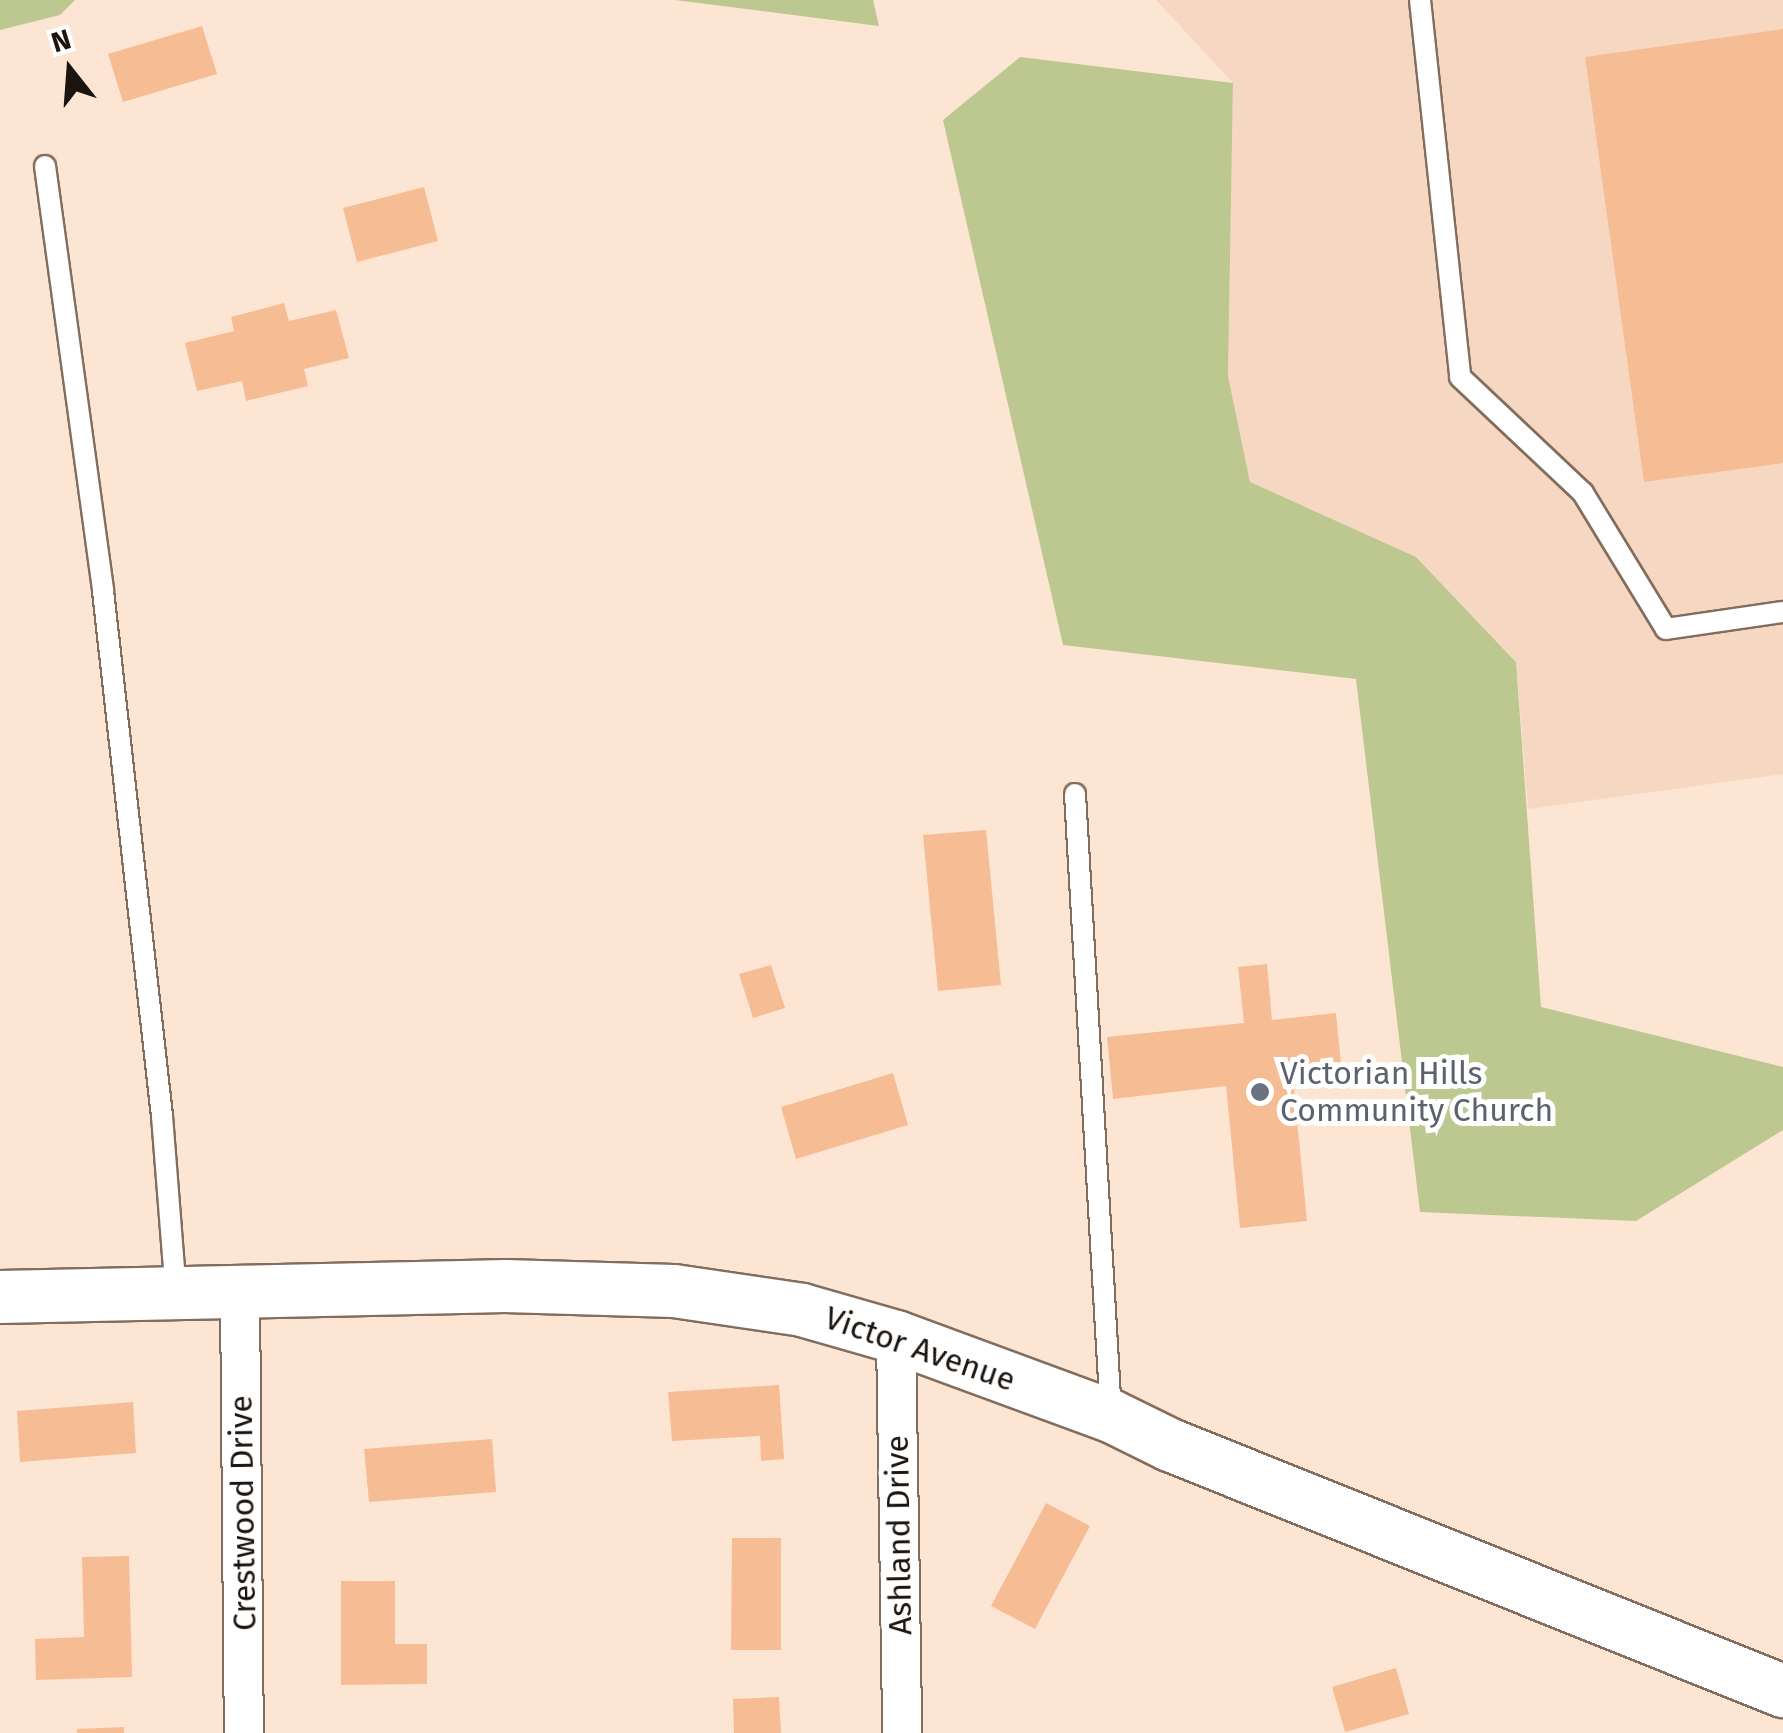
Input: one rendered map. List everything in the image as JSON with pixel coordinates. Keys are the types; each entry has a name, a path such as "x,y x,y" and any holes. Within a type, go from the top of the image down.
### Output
{"street":[{"name":"Victor Avenue","path":"0,1298 505,1286 674,1291 802,1310 896,1337 1112,1416 1170,1445 1783,1692"},
{"name":"Crestwood Drive","path":"240,1293 244,1733"},
{"name":"Ashland Drive","path":"896,1337 902,1733"}],"lane":[{"path":"1420,0 1460,377 1583,493 1666,628 1783,612"},
{"path":"45,166 105,610 162,1116 176,1294"},
{"path":"1076,794 1112,1416"}],"shaded area":[{"path":"1156,0 1783,0 1783,774 1528,809 1516,661 1416,557 1250,483 1228,376 1233,83"}],"green space":[{"path":"0,0 75,0 60,15 0,30"},
{"path":"675,0 873,0 879,26"},
{"path":"1020,57 1233,83 1228,376 1250,482 1416,557 1516,662 1541,1007 1783,1067 1783,1130 1636,1221 1420,1212 1356,679 1063,645 943,120"}],"building":[{"path":"202,26 217,74 123,102 108,54"},
{"path":"1783,29 1783,463 1644,482 1585,57"},
{"path":"424,187 438,241 357,262 343,208"},
{"path":"284,303 289,321 336,310 349,358 304,369 308,386 246,401 242,381 197,391 185,343 234,331 231,317"},
{"path":"986,830 1001,985 938,991 923,835"},
{"name":"Victorian Hills Community Church","path":"1267,964 1272,1020 1336,1013 1342,1075 1293,1080 1307,1221 1240,1228 1226,1086 1113,1099 1107,1037 1244,1023 1238,967"},
{"path":"771,965 785,1008 753,1018 739,974"},
{"path":"893,1073 908,1125 796,1159 781,1107"},
{"path":"779,1385 784,1459 761,1461 760,1436 672,1441 668,1392"},
{"path":"133,1402 136,1453 20,1462 17,1411"},
{"path":"492,1439 496,1492 369,1502 364,1449"},
{"path":"1046,1503 1090,1526 1035,1629 991,1606"},
{"path":"732,1538 781,1538 781,1650 731,1650"},
{"path":"129,1556 132,1677 36,1680 35,1639 84,1637 82,1557"},
{"path":"341,1581 395,1581 395,1644 427,1644 427,1684 341,1685"},
{"path":"1396,1668 1409,1714 1345,1732 1332,1687"},
{"path":"779,1697 781,1733 734,1733 733,1699"},
{"path":"124,1727 124,1733 77,1733 77,1729"}],"place":[{"name":"Victorian Hills Community Church","path":"1260,1092"}]}
